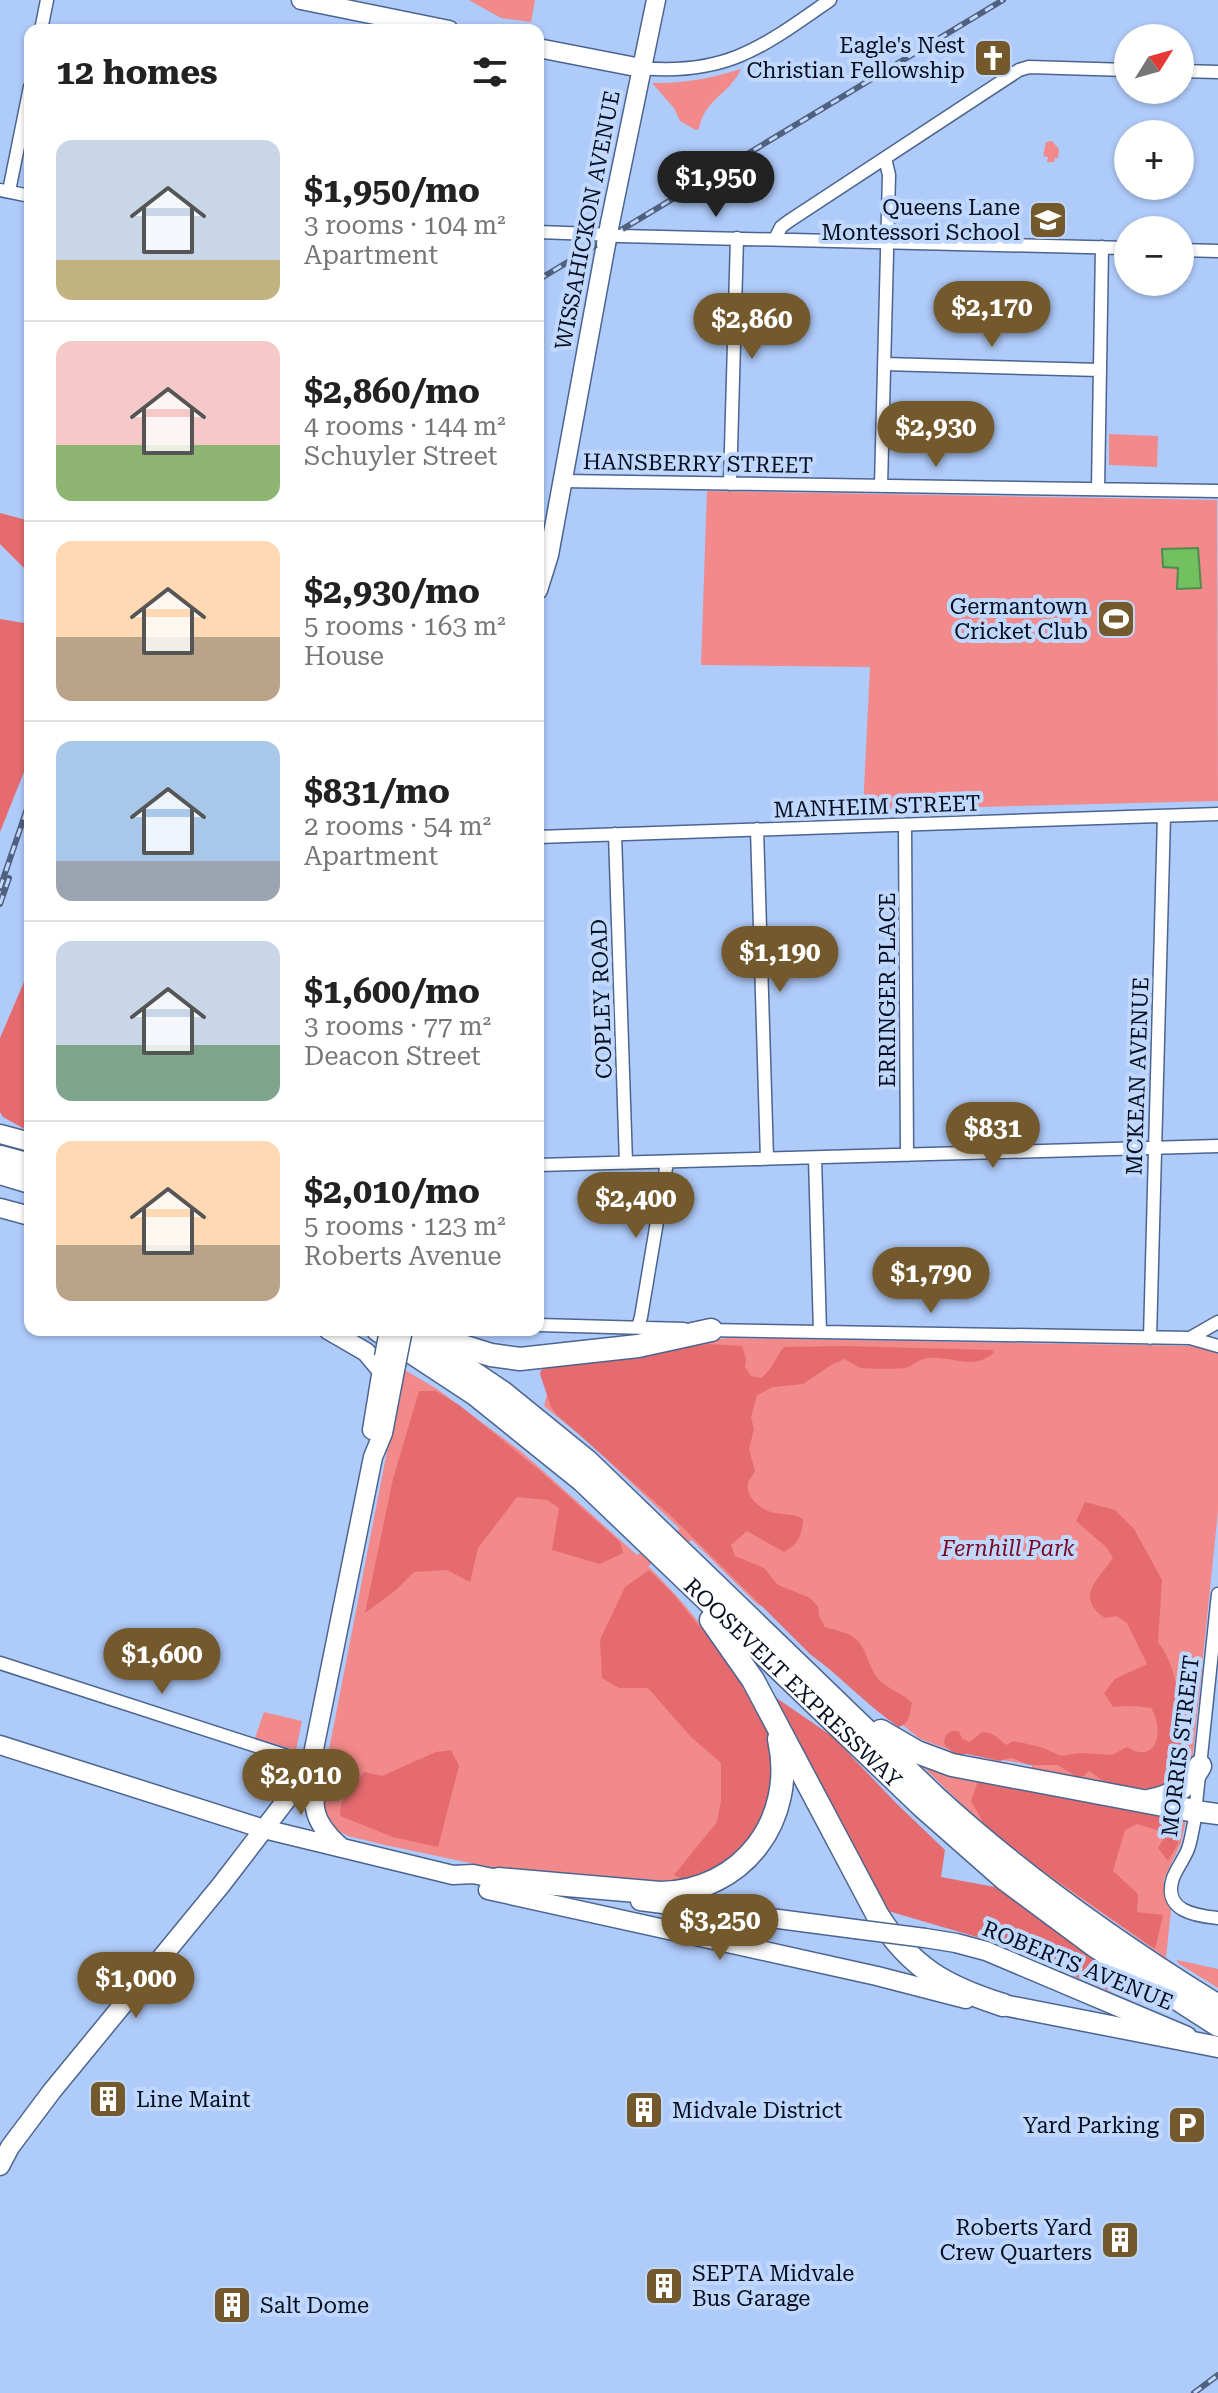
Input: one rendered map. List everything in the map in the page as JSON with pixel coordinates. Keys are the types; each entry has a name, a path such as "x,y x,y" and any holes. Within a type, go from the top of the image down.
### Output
{"highway":[{"path":"0,1157 24,1163"},
{"path":"0,1173 24,1180"},
{"path":"613,1349 638,1327"},
{"path":"428,1336 505,1357 543,1357 662,1342 711,1330"},
{"name":"ROOSEVELT EXPRESSWAY","path":"387,1336 465,1387 542,1446 583,1481 931,1815 987,1864 1215,2039"},
{"name":"ROOSEVELT EXPRESSWAY","path":"419,1336 492,1384 587,1461 960,1820 1028,1877 1135,1954 1218,2006"},
{"path":"663,1558 733,1649 894,1940 936,1978 964,1992 1003,2005"},
{"path":"832,1697 902,1744 934,1760 1195,1811"},
{"path":"498,1879 660,1893 686,1891 723,1877 761,1841 778,1806 782,1760 772,1715"},
{"path":"1147,1801 1166,1796 1184,1786 1200,1766"}],"main road":[{"path":"1195,1811 1218,1814"},
{"name":"ROBERTS AVENUE","path":"1003,2005 1215,2039"}],"street":[{"path":"42,24 47,0"},
{"path":"301,0 419,24"},
{"name":"WISSAHICKON AVENUE","path":"544,571 656,0"},
{"path":"544,49 641,68 717,65 741,57 772,40 830,0"},
{"path":"775,239 781,227 789,221 1024,67 1114,70"},
{"path":"1194,71 1218,72"},
{"path":"5,190 24,112"},
{"path":"881,486 889,175 885,158"},
{"path":"544,232 1114,247"},
{"path":"730,484 737,238"},
{"path":"1098,489 1102,247"},
{"path":"1194,250 1218,251"},
{"path":"884,364 1100,370"},
{"name":"HANSBERRY STREET","path":"562,481 1218,491"},
{"name":"MANHEIM STREET","path":"544,837 1218,814"},
{"name":"MCKEAN AVENUE","path":"1150,1338 1164,816"},
{"name":"ERRINGER PLACE","path":"905,825 907,1155"},
{"path":"757,829 767,1159"},
{"name":"COPLEY ROAD","path":"615,834 626,1163"},
{"path":"0,1134 24,1140"},
{"path":"544,1165 1218,1146"},
{"path":"815,1158 820,1332"},
{"path":"638,1327 667,1162"},
{"path":"0,1208 24,1214"},
{"path":"1190,1338 1218,1322"},
{"path":"544,1325 1190,1338 1218,1346"},
{"path":"338,1336 387,1364"},
{"path":"0,2166 10,2147 52,2091 305,1778 312,1764 373,1457 383,1433 389,1336"},
{"path":"387,1364 400,1336"},
{"name":"MORRIS STREET","path":"1218,1594 1190,1844 1172,1880 1174,1900 1183,1910 1189,1914 1218,1918"},
{"path":"0,1663 312,1764"},
{"name":"ROBERTS AVENUE","path":"0,1745 264,1829 453,1875 473,1874 548,1889 956,1943 993,1953 1215,2039"},
{"path":"312,1764 315,1812 325,1831 344,1850"},
{"name":"ROBERTS AVENUE","path":"453,1875 471,1886 861,1972 968,2000 1003,2005"}],"green space":[{"path":"469,0 535,0 531,22 501,18"},
{"path":"741,69 711,104 696,130 680,121 674,108 652,83 697,80"},
{"path":"1052,141 1059,149 1058,158 1047,162 1048,157 1043,156 1046,142"},
{"path":"1109,434 1158,436 1157,467 1109,465"},
{"name":"Germantown Cricket Club","path":"707,491 1217,500 1218,801 863,810 870,667 701,665"},
{"name":"Fernhill Park","path":"727,1338 1189,1346 1210,1348 1218,1354 1218,1511 1192,1764 1160,1793 1032,1771 1032,1765 955,1752 920,1739 757,1604 692,1540 648,1566 690,1611 718,1649 769,1751 688,1886 517,1873 385,1845 348,1836 335,1829 324,1816 320,1796 403,1369 437,1389 523,1453 637,1555 680,1529 585,1439 544,1406 555,1363"},
{"path":"264,1712 302,1721 296,1750 255,1738"},
{"path":"919,1763 1186,1819 1181,1843 1164,1879 1165,1899 1171,1910 1166,1958 1030,1863 973,1815"},
{"path":"1177,1960 1218,1969 1218,1988 1178,1963"}],"shaded area":[{"path":"0,513 24,519 24,568 0,544"},
{"path":"1198,548 1201,588 1177,589 1178,568 1163,567 1162,549"},
{"path":"0,619 24,623 24,772 0,832"},
{"path":"24,982 24,1129 0,1112 0,1038"},
{"path":"710,1344 742,1346 745,1367 751,1376 761,1378 784,1347 992,1350 994,1353 970,1362 928,1358 897,1369 861,1368 845,1359 803,1384 773,1387 757,1395 751,1417 754,1429 749,1449 755,1471 748,1483 749,1493 762,1508 799,1517 803,1519 803,1525 796,1542 784,1552 747,1531 731,1545 735,1556 764,1568 778,1585 810,1598 818,1607 825,1627 848,1634 859,1642 880,1681 912,1703 908,1720 899,1727 811,1655 671,1516 557,1415 551,1407 540,1374 541,1370 555,1365"},
{"path":"419,1391 436,1391 459,1405 538,1469 620,1542 623,1553 600,1564 552,1550 559,1508 547,1500 517,1497 478,1548 470,1582 447,1570 414,1572 365,1613 393,1479"},
{"path":"1085,1502 1115,1510 1134,1529 1162,1580 1158,1642 1168,1658 1176,1684 1185,1756 1179,1777 1160,1787 1135,1788 1113,1784 1089,1771 1077,1777 1058,1765 1029,1765 1012,1758 999,1761 955,1754 944,1742 946,1735 952,1731 959,1731 962,1739 970,1742 982,1732 992,1734 1006,1745 1014,1741 1041,1747 1061,1756 1080,1753 1112,1755 1127,1747 1145,1752 1156,1743 1157,1726 1151,1708 1113,1707 1104,1693 1115,1679 1147,1664 1127,1623 1117,1616 1105,1618 1091,1603 1092,1588 1113,1558 1107,1548 1076,1521"},
{"path":"649,1570 675,1596 727,1661 768,1729 775,1782 754,1839 727,1867 692,1884 674,1875 717,1822 721,1801 721,1763 691,1737 648,1688 619,1688 602,1678 600,1640 625,1587"},
{"path":"775,1697 832,1736 945,1850 941,1877 995,1887 1120,1978 1112,1992 994,1942 888,1911 793,1738"},
{"path":"451,1750 459,1766 438,1847 393,1837 340,1816 341,1803 364,1772 382,1776 436,1752"},
{"path":"978,1781 1180,1818 1178,1844 1168,1861 1158,1848 1167,1833 1137,1824 1125,1830 1113,1871 1138,1894 1137,1912 1163,1915 1155,1949 1042,1870 984,1824 971,1801"}],"railway":[{"path":"544,276 1003,0"},
{"path":"0,888 24,818"},
{"path":"0,904 9,878"},
{"path":"1194,2393 1218,2375"}],"place":[{"name":"Eagle's Nest Christian Fellowship","path":"993,58"},
{"name":"Queens Lane Montessori School","path":"1048,220"},
{"name":"Germantown Cricket Club","path":"1116,619"},
{"name":"Line Maint","path":"108,2099"},
{"name":"Midvale District","path":"644,2110"},
{"name":"Yard Parking","path":"1187,2125"},
{"name":"Roberts Yard Crew Quarters","path":"1120,2240"},
{"name":"SEPTA Midvale Bus Garage","path":"664,2286"},
{"name":"Salt Dome","path":"232,2305"}]}
